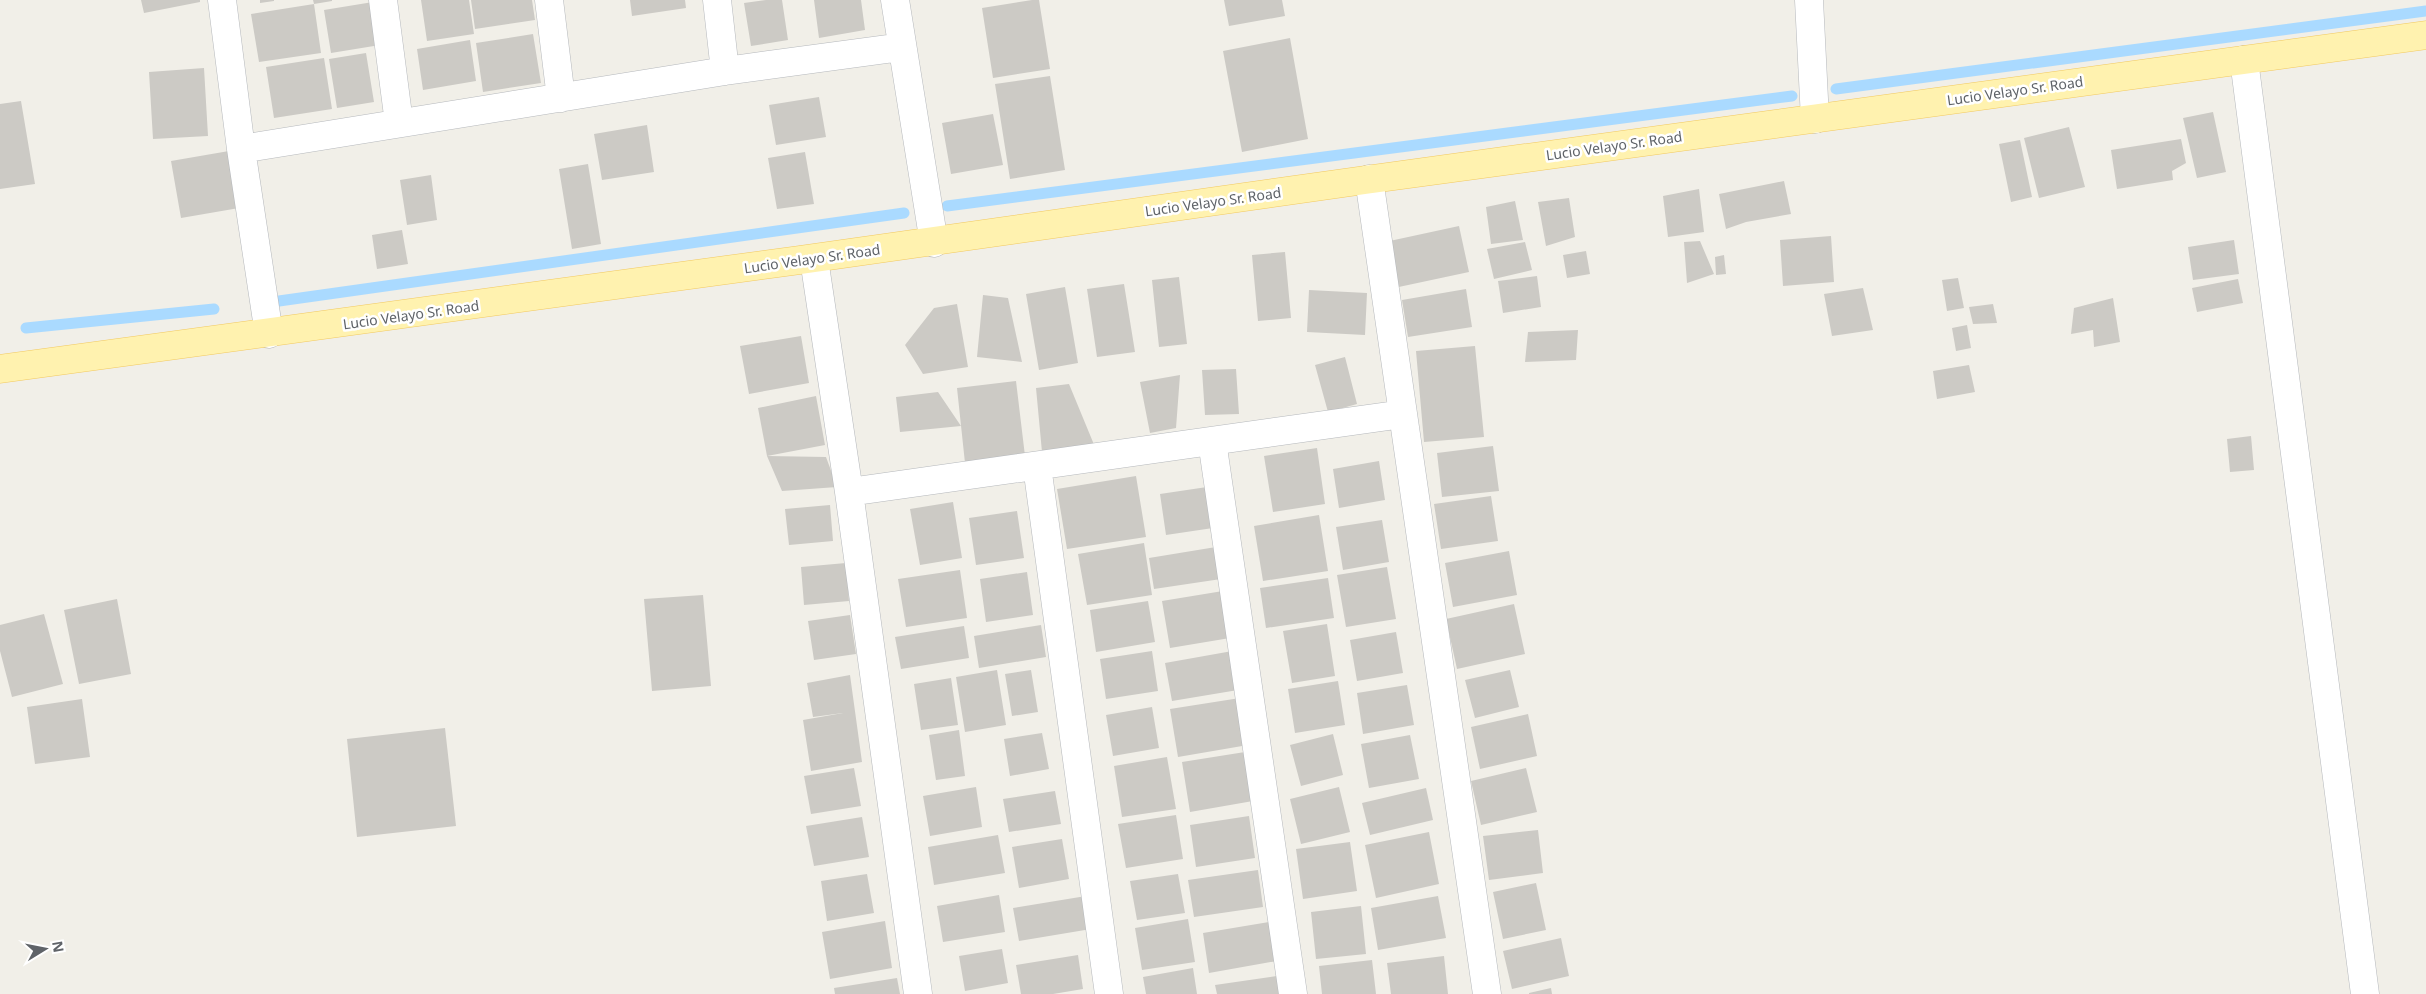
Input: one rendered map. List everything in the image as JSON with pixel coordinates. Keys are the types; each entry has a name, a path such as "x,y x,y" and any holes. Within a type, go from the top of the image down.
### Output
{"main road":[{"name":"Lucio Velayo Sr. Road","path":"0,369 268,328 934,243 1369,179 2426,35"}],"street":[{"path":"222,0 241,149 268,328"},
{"path":"383,0 399,123"},
{"path":"549,0 561,98"},
{"path":"717,0 725,71"},
{"path":"895,0 934,243"},
{"path":"1809,0 1815,119"},
{"path":"241,149 725,71 902,47"},
{"path":"2244,60 2365,994"},
{"path":"1369,179 1487,994"},
{"path":"814,259 849,492 918,994"},
{"path":"849,492 1403,414"},
{"path":"1212,441 1293,994"},
{"path":"1038,466 1109,994"}],"building":[{"path":"141,0 200,0 200,2 144,13"},
{"path":"260,0 274,0 274,1 260,3"},
{"path":"313,0 332,0 332,1 314,4"},
{"path":"421,0 469,0 474,34 427,41"},
{"path":"471,0 532,0 535,20 475,29"},
{"path":"630,0 685,0 686,8 632,16"},
{"path":"782,0 788,40 751,46 744,3"},
{"path":"814,0 861,0 865,30 819,38"},
{"path":"1039,0 1050,69 993,78 982,8"},
{"path":"1224,0 1282,0 1285,16 1229,26"},
{"path":"373,2 380,45 331,53 324,10"},
{"path":"314,4 321,53 259,62 251,14"},
{"path":"533,34 541,83 483,92 476,43"},
{"path":"1290,38 1308,139 1242,152 1223,51"},
{"path":"470,40 476,81 423,90 417,49"},
{"path":"366,53 374,102 337,108 329,59"},
{"path":"324,58 332,109 274,118 266,67"},
{"path":"204,68 208,136 153,139 149,72"},
{"path":"1050,76 1065,170 1010,179 995,84"},
{"path":"819,97 826,137 776,145 769,105"},
{"path":"21,101 35,184 0,189 0,104"},
{"path":"2213,112 2226,172 2197,178 2183,118"},
{"path":"993,114 1003,165 951,174 942,123"},
{"path":"647,125 654,172 602,180 594,134"},
{"path":"2069,127 2085,187 2039,198 2024,138"},
{"path":"2181,139 2186,163 2172,171 2173,180 2117,189 2111,150"},
{"path":"2020,140 2032,197 2011,202 1999,144"},
{"path":"229,151 239,208 181,218 171,161"},
{"path":"805,152 814,204 777,209 768,158"},
{"path":"588,164 601,244 572,249 559,169"},
{"path":"431,175 437,220 407,225 400,180"},
{"path":"1784,181 1791,214 1746,222 1726,229 1719,194"},
{"path":"1699,189 1704,232 1668,237 1663,196"},
{"path":"1569,198 1575,237 1546,246 1538,202"},
{"path":"1515,201 1523,240 1491,244 1486,207"},
{"path":"1459,226 1469,272 1394,288 1385,242"},
{"path":"402,230 408,264 377,269 372,235"},
{"path":"1831,236 1834,282 1783,286 1780,240"},
{"path":"2234,240 2239,274 2193,280 2188,247"},
{"path":"1700,241 1714,274 1687,283 1684,242"},
{"path":"1525,242 1532,270 1494,279 1487,249"},
{"path":"1586,251 1590,274 1567,278 1563,255"},
{"path":"1285,252 1291,318 1258,321 1252,255"},
{"path":"1724,255 1726,274 1716,275 1715,257"},
{"path":"1537,276 1541,307 1503,313 1498,281"},
{"path":"1179,277 1187,344 1159,347 1152,280"},
{"path":"1958,278 1964,308 1947,311 1942,280"},
{"path":"2238,279 2243,303 2197,312 2192,288"},
{"path":"1124,284 1135,352 1097,357 1087,289"},
{"path":"1065,287 1078,363 1039,370 1026,294"},
{"path":"1863,288 1873,330 1832,336 1824,294"},
{"path":"1466,289 1472,327 1408,337 1402,300"},
{"path":"1309,290 1367,293 1365,335 1307,332"},
{"path":"983,295 1008,298 1022,362 977,357"},
{"path":"2113,298 2120,342 2094,347 2093,330 2071,334 2074,308"},
{"path":"957,304 968,367 923,374 905,345 934,308"},
{"path":"1993,304 1997,323 1973,324 1969,307"},
{"path":"1967,325 1971,348 1956,351 1952,328"},
{"path":"1578,330 1576,360 1525,362 1528,332"},
{"path":"801,336 809,383 749,394 740,346"},
{"path":"1475,346 1484,437 1424,442 1416,351"},
{"path":"1345,357 1357,404 1328,412 1315,365"},
{"path":"1969,365 1975,392 1937,399 1933,371"},
{"path":"1236,369 1239,414 1205,415 1202,370"},
{"path":"1180,375 1176,428 1150,433 1140,382"},
{"path":"1016,381 1025,456 965,463 957,388"},
{"path":"1069,384 1095,447 1042,452 1036,388"},
{"path":"938,392 961,426 900,432 896,397"},
{"path":"816,396 825,445 767,456 758,408"},
{"path":"2251,436 2254,470 2230,472 2227,439"},
{"path":"1493,446 1499,491 1442,497 1437,453"},
{"path":"1317,448 1325,504 1273,512 1264,456"},
{"path":"767,456 826,457 837,487 782,491"},
{"path":"1379,461 1385,500 1339,508 1333,469"},
{"path":"1136,476 1146,537 1067,549 1057,489"},
{"path":"1207,487 1213,528 1166,535 1160,494"},
{"path":"1491,496 1498,541 1441,549 1434,504"},
{"path":"953,502 962,558 920,565 910,509"},
{"path":"830,505 833,541 789,545 785,509"},
{"path":"1017,511 1024,558 976,565 969,518"},
{"path":"1319,515 1328,571 1263,581 1254,526"},
{"path":"1382,520 1389,562 1343,570 1336,527"},
{"path":"1144,543 1152,595 1087,605 1078,554"},
{"path":"1216,547 1221,579 1154,589 1149,558"},
{"path":"1509,551 1517,595 1453,607 1445,563"},
{"path":"846,563 849,601 804,605 801,567"},
{"path":"1387,567 1396,619 1346,627 1337,575"},
{"path":"960,570 967,618 906,627 898,579"},
{"path":"1027,572 1033,615 986,622 980,579"},
{"path":"1328,578 1334,618 1266,628 1260,588"},
{"path":"1229,590 1236,637 1170,648 1162,601"},
{"path":"703,595 711,686 652,691 644,599"},
{"path":"117,599 131,674 79,684 64,610"},
{"path":"1148,601 1155,642 1096,652 1090,610"},
{"path":"1514,604 1525,654 1457,669 1446,619"},
{"path":"44,614 63,684 12,697 0,651 0,625"},
{"path":"850,615 856,654 814,660 808,621"},
{"path":"1327,624 1335,676 1292,683 1283,631"},
{"path":"1041,625 1046,657 979,668 974,636"},
{"path":"964,626 969,658 901,669 895,637"},
{"path":"1396,632 1403,673 1357,681 1350,640"},
{"path":"1238,650 1244,689 1172,701 1165,663"},
{"path":"1152,651 1158,691 1106,699 1100,659"},
{"path":"997,670 1006,725 965,732 956,677"},
{"path":"1031,670 1038,712 1012,716 1005,674"},
{"path":"1510,670 1519,707 1475,718 1465,680"},
{"path":"850,675 862,762 811,771 803,720 843,713 813,717 807,683"},
{"path":"951,678 958,725 921,730 914,684"},
{"path":"1338,681 1345,725 1295,733 1288,689"},
{"path":"1407,685 1414,725 1363,734 1357,693"},
{"path":"1240,698 1248,745 1178,757 1170,709"},
{"path":"82,699 90,757 35,764 27,707"},
{"path":"1152,707 1159,748 1113,756 1106,715"},
{"path":"1528,714 1537,756 1480,769 1471,727"},
{"path":"445,728 456,826 357,837 347,739"},
{"path":"959,730 965,776 936,780 929,735"},
{"path":"1042,733 1049,769 1010,776 1004,739"},
{"path":"1333,734 1343,775 1301,786 1290,745"},
{"path":"1410,735 1419,779 1369,788 1361,744"},
{"path":"1245,752 1253,801 1190,812 1182,762"},
{"path":"1167,757 1176,809 1122,817 1114,766"},
{"path":"854,768 861,806 811,814 804,776"},
{"path":"1526,768 1537,812 1481,825 1471,781"},
{"path":"976,787 982,827 930,836 923,796"},
{"path":"1339,787 1350,832 1301,844 1290,799"},
{"path":"1426,788 1433,820 1370,835 1362,803"},
{"path":"1055,791 1061,824 1009,832 1003,799"},
{"path":"1176,815 1183,859 1126,868 1118,824"},
{"path":"1249,816 1255,858 1196,867 1190,825"},
{"path":"862,817 869,857 814,866 806,826"},
{"path":"1538,830 1543,873 1489,880 1483,836"},
{"path":"1429,832 1439,884 1376,898 1365,845"},
{"path":"998,835 1005,873 934,885 928,847"},
{"path":"1062,839 1069,879 1019,888 1012,847"},
{"path":"1350,842 1357,891 1303,899 1296,849"},
{"path":"1258,870 1263,907 1194,917 1188,880"},
{"path":"867,874 874,913 827,921 821,881"},
{"path":"1178,874 1185,913 1137,920 1130,881"},
{"path":"1536,883 1546,930 1503,939 1493,892"},
{"path":"999,895 1005,932 943,942 937,906"},
{"path":"1086,896 1091,929 1019,941 1013,908"},
{"path":"1438,896 1446,938 1378,950 1371,908"},
{"path":"1361,906 1366,954 1316,959 1311,912"},
{"path":"1188,919 1195,962 1142,970 1135,928"},
{"path":"885,921 892,968 830,979 822,932"},
{"path":"1275,921 1282,960 1209,973 1203,933"},
{"path":"1561,938 1569,976 1512,989 1503,951"},
{"path":"1002,949 1008,983 965,991 959,956"},
{"path":"1078,955 1083,989 1053,994 1021,994 1016,965"},
{"path":"1444,956 1448,994 1391,994 1387,963"},
{"path":"1372,960 1376,994 1322,994 1319,966"},
{"path":"1193,968 1197,994 1146,994 1143,977"},
{"path":"1284,975 1287,994 1217,994 1215,985"},
{"path":"897,978 900,994 835,994 834,988"},
{"path":"1551,988 1552,994 1529,994 1529,993"}],"waterway":[{"path":"1836,89 2426,11"},
{"path":"947,206 1792,96"},
{"path":"279,301 904,213"},
{"path":"26,328 214,309"}]}
